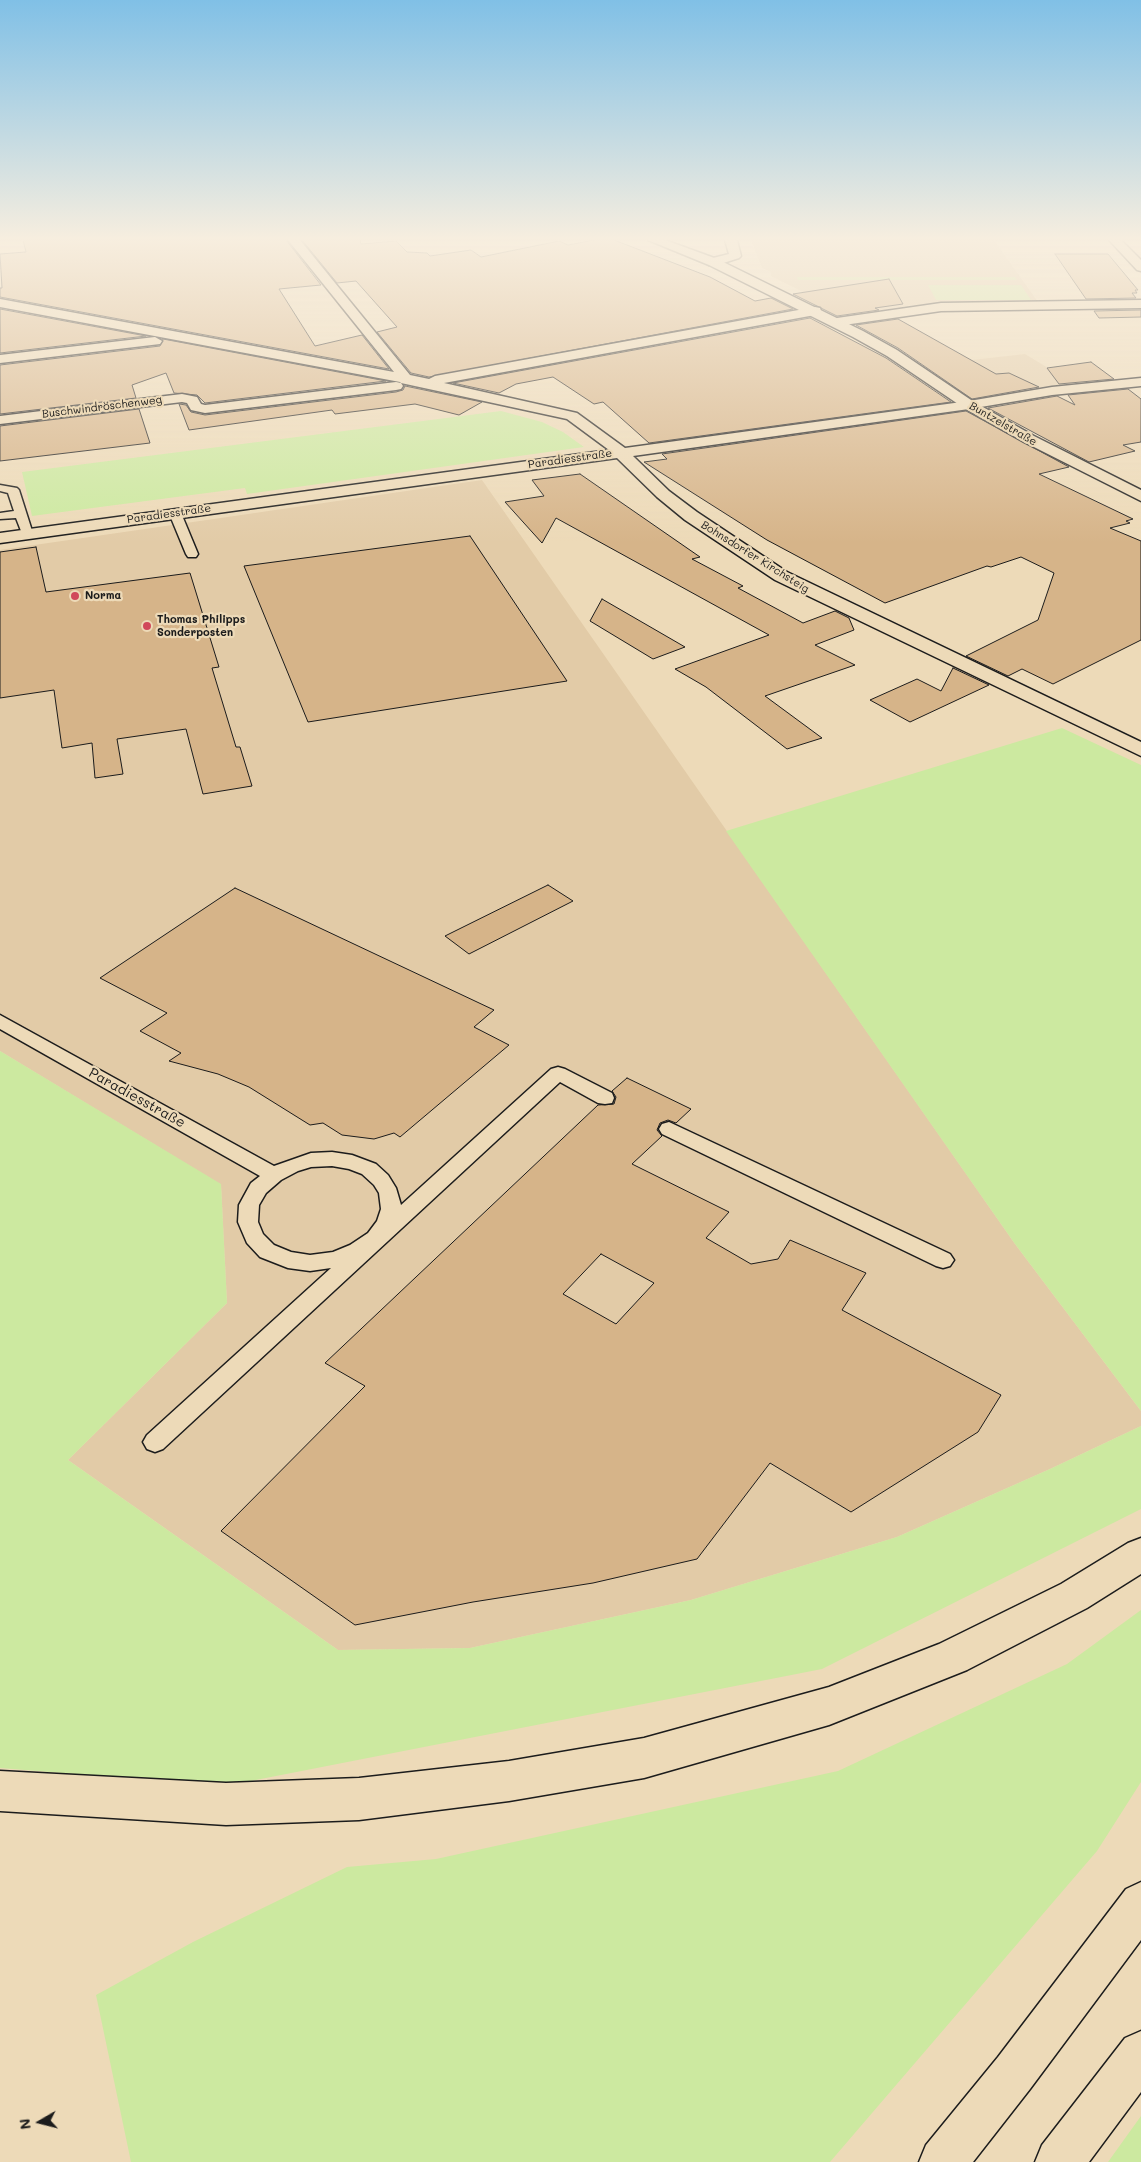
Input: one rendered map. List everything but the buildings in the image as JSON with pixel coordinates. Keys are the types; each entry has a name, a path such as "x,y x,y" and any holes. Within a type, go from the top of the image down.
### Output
{"main road":[{"path":"0,359 157,341"},
{"name":"Bohnsdorfer Kirchsteig","path":"194,341 423,382 557,411 572,416 612,444 618,452 691,516 782,576 826,599 1141,750"},
{"path":"377,341 402,372 406,380"},
{"path":"423,382 650,341"},
{"name":"Buntzelstraße","path":"871,341 892,353 969,405 1029,439 1141,496"},
{"name":"Buschwindröschenweg","path":"0,420 182,398 192,400 196,406 205,409 394,386 406,380"},
{"name":"Paradiesstraße","path":"0,538 969,405 1052,391 1141,382"},
{"path":"0,1791 226,1804 359,1799 509,1781 644,1758 829,1706 944,1660 1074,1596 1141,1554"},
{"path":"943,2162 1014,2074 1141,1904"},
{"path":"1059,2162 1141,2054"}],"lane":[{"path":"0,488 13,490 27,534"},
{"path":"175,513 192,554"},
{"path":"0,516 20,514"},
{"name":"Paradiesstraße","path":"0,1021 274,1175"},
{"path":"155,1442 375,1238 558,1073 605,1098"},
{"path":"669,1130 943,1260"},
{"path":"332,1159 352,1162 369,1169 381,1180 389,1194 391,1209 386,1224 375,1238 357,1251 327,1261 310,1263 288,1260 268,1251 254,1238 248,1222 249,1205 258,1188 274,1175 305,1162 332,1159"}],"shaded area":[{"path":"1025,354 1073,383 983,395 936,364"},
{"path":"482,480 1015,1244 1141,1411 1141,1426 897,1537 691,1600 470,1648 338,1650 68,1460 227,1303 221,1185 0,1051 0,550"}],"green space":[{"path":"501,411 542,422 563,432 584,447 247,494 245,488 32,516 22,472"},
{"path":"1062,728 1141,765 1141,1411 1015,1244 726,831"},
{"path":"0,1051 221,1184 227,1303 68,1460 338,1650 470,1648 691,1600 897,1537 1141,1426 1141,1509 822,1669 225,1786 0,1768"},
{"path":"1141,1610 1141,1782 1097,1851 830,2162 131,2162 96,1995 193,1942 347,1867 436,1859 838,1771 1067,1664"},
{"path":"1141,2116 1141,2162 1108,2162"}],"place":[{"name":"Norma","path":"75,596"},
{"name":"Thomas Philipps Sonderposten","path":"147,626"}]}
